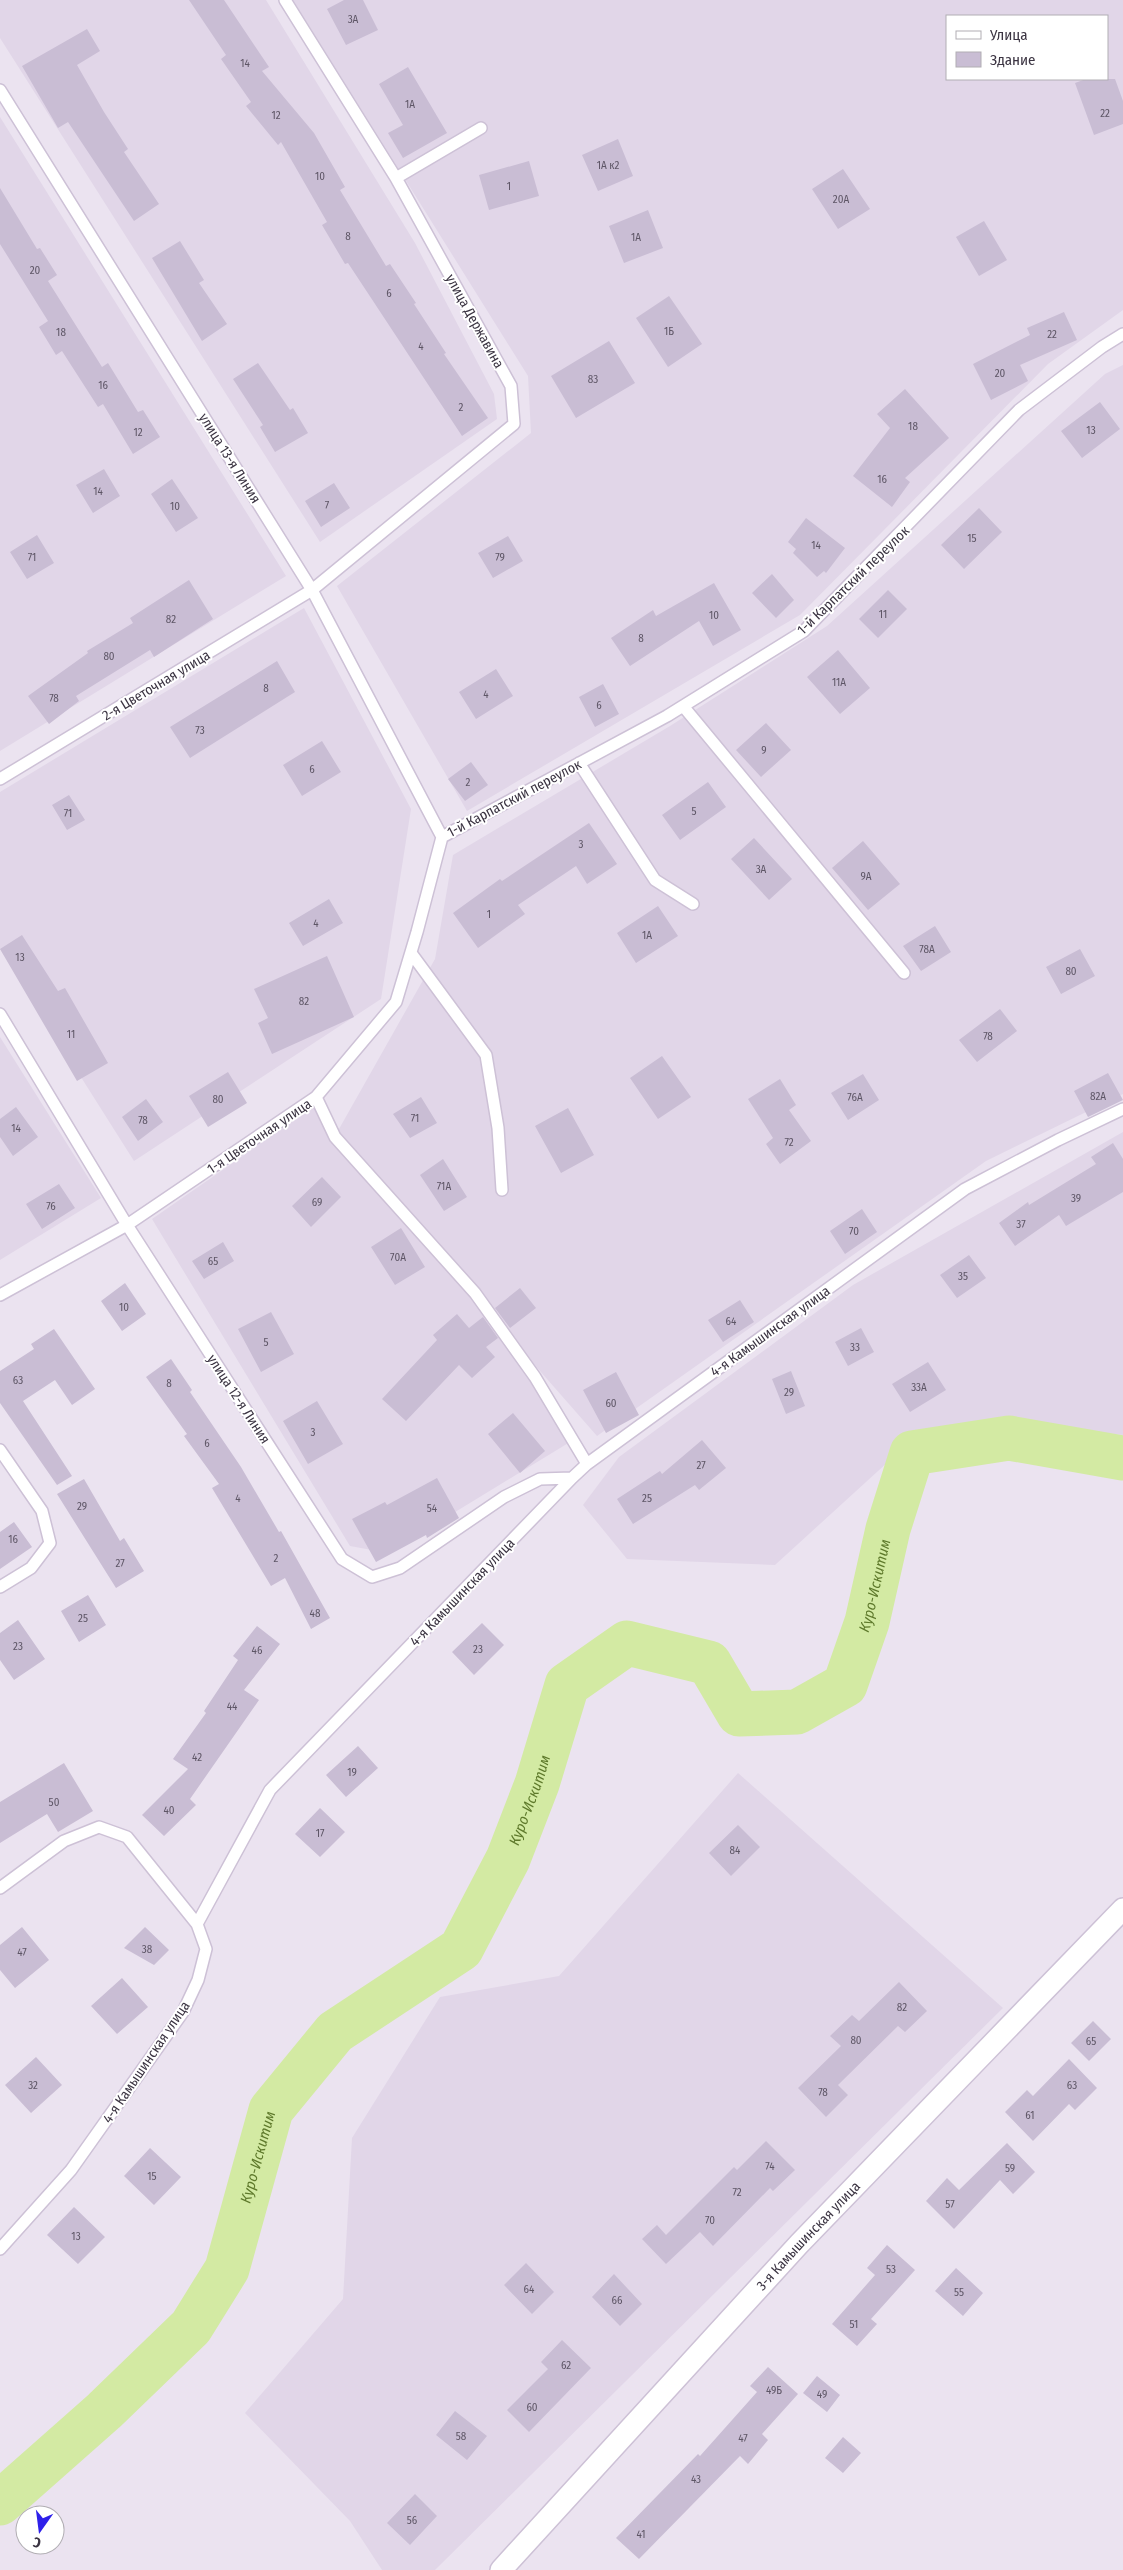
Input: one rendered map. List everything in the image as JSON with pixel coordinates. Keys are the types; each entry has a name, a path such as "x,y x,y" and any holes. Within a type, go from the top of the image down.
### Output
{"street":[{"name":"3-я Камышинская улица","path":"501,2570 802,2240 1123,1909"}],"lane":[{"name":"улица Державина","path":"285,0 396,178 511,386 514,424 312,590"},
{"name":"улица 13-я Линия","path":"0,90 312,590 442,837"},
{"path":"396,178 481,128"},
{"name":"1-й Карпатский переулок","path":"442,837 683,706 804,631 1019,410 1102,347 1123,334"},
{"name":"2-я Цветочная улица","path":"0,780 312,590"},
{"path":"683,706 904,973"},
{"path":"580,763 655,880 693,904"},
{"name":"1-я Цветочная улица","path":"0,1295 127,1224 316,1097 396,1002 442,837"},
{"path":"411,953 486,1055 498,1128 502,1190"},
{"name":"улица 12-я Линия","path":"0,1014 127,1224 342,1559 372,1577 400,1568 504,1496 540,1479 572,1478"},
{"path":"316,1097 335,1136 475,1294 535,1378 587,1464"},
{"name":"4-я Камышинская улица","path":"0,2249 71,2170 183,2012 198,1980 206,1949 196,1924 270,1790 572,1478 587,1464 965,1189 1058,1140 1123,1109"},
{"path":"0,1450 42,1512 50,1543 31,1568 0,1587"},
{"path":"0,1888 64,1841 99,1827 127,1837 196,1924"}],"shaded area":[{"path":"0,0 266,0 415,243 494,394 497,419 320,542 0,38"},
{"path":"293,0 1123,0 1123,310 1048,364 800,615 467,811 337,586 531,433 528,376"},
{"path":"0,117 286,576 0,751"},
{"path":"1123,365 1123,1094 986,1161 597,1436 484,1307 570,1442 388,1553 350,1546 152,1219 316,1105 339,1129 435,959 453,855 670,726 827,626 1105,374"},
{"path":"304,608 411,809 381,999 134,1161 0,949 0,792"},
{"path":"0,1037 101,1198 0,1260"},
{"path":"1123,1132 1123,1435 1055,1427 889,1461 775,1565 627,1559 583,1505 619,1457 853,1285"},
{"path":"738,1773 1003,2008 435,2570 382,2570 350,2521 245,2413 343,2299 352,2138 440,1997 559,1976"}],"building":[{"path":"189,0 224,0 269,67 262,71 314,133 345,187 340,190 386,266 390,264 446,353 444,354 488,418 462,436 348,263 345,264 322,225 327,222 281,142 278,145 246,106 251,102 221,59 226,55"},
{"path":"344,0 363,0 378,30 346,45 327,9"},
{"path":"87,29 100,51 77,65 128,149 124,152 159,204 134,221 68,122 58,128 22,66"},
{"path":"408,67 447,133 403,158 388,133 403,125 379,84"},
{"path":"1115,79 1123,101 1123,124 1094,135 1075,83 1083,80"},
{"path":"618,139 633,176 598,191 582,155"},
{"path":"529,161 539,196 489,210 479,175"},
{"path":"843,169 870,209 838,229 812,189"},
{"path":"0,188 37,249 40,248 57,275 48,281 102,367 108,363 138,412 143,410 160,437 133,454 103,404 98,407 62,351 56,355 39,327 48,321 0,244"},
{"path":"648,210 663,248 624,263 609,226"},
{"path":"984,221 1007,260 979,276 956,237"},
{"path":"180,241 204,280 199,283 227,324 202,341 152,258"},
{"path":"669,296 702,344 668,367 636,318"},
{"path":"1064,312 1077,340 1020,365 1028,381 991,400 973,364 1030,335 1027,328"},
{"path":"609,341 635,383 576,418 551,376"},
{"path":"258,363 290,410 293,408 308,433 275,452 260,427 263,425 233,379"},
{"path":"905,389 949,438 905,478 910,482 892,507 853,476 890,428 877,414"},
{"path":"1100,402 1120,429 1082,458 1061,431"},
{"path":"104,469 120,496 93,513 76,485"},
{"path":"172,479 198,518 176,532 151,494"},
{"path":"334,483 350,508 321,527 305,501"},
{"path":"979,508 1002,532 964,569 941,545"},
{"path":"806,518 845,548 826,573 824,571 817,577 793,553 796,549 788,542"},
{"path":"37,535 54,563 27,579 10,552"},
{"path":"508,536 523,561 493,578 478,553"},
{"path":"772,574 794,600 776,618 752,593"},
{"path":"189,580 213,619 154,657 150,650 76,696 79,701 49,724 28,696 88,653 87,651 133,623 130,618"},
{"path":"714,583 741,630 713,646 699,621 630,666 611,638 653,610 656,616"},
{"path":"888,590 907,609 878,638 859,619"},
{"path":"838,650 870,688 840,714 807,677"},
{"path":"277,661 295,692 190,758 170,727"},
{"path":"496,669 513,696 476,719 459,692"},
{"path":"603,684 619,714 595,727 579,697"},
{"path":"766,723 791,750 761,777 736,750"},
{"path":"322,741 341,772 302,796 283,765"},
{"path":"471,762 488,785 465,801 448,779"},
{"path":"708,782 726,807 680,840 662,815"},
{"path":"69,795 85,820 67,830 52,805"},
{"path":"589,823 617,864 587,884 576,866 518,905 525,914 478,948 453,913 500,879 502,881"},
{"path":"754,838 792,879 769,900 731,859"},
{"path":"863,841 900,884 868,910 832,868"},
{"path":"329,899 343,923 303,946 289,923"},
{"path":"658,906 678,936 636,963 617,933"},
{"path":"935,926 951,952 921,971 903,946"},
{"path":"22,935 58,991 65,988 108,1063 77,1081 0,949"},
{"path":"1080,949 1095,976 1061,994 1046,967"},
{"path":"327,956 354,1017 272,1054 258,1023 268,1018 254,989"},
{"path":"1000,1009 1017,1031 977,1062 959,1040"},
{"path":"662,1056 691,1097 658,1119 630,1078"},
{"path":"228,1072 247,1103 208,1127 189,1096"},
{"path":"1108,1073 1123,1100 1088,1117 1074,1091"},
{"path":"863,1074 879,1100 848,1120 831,1093"},
{"path":"780,1079 796,1105 789,1110 811,1141 780,1164 766,1144 773,1138 748,1099"},
{"path":"421,1097 437,1123 410,1138 393,1114"},
{"path":"146,1099 163,1122 138,1141 122,1117"},
{"path":"16,1107 38,1137 13,1156 0,1137 0,1119"},
{"path":"568,1108 594,1155 561,1173 535,1126"},
{"path":"1113,1143 1123,1159 1123,1192 1066,1226 1059,1215 1015,1246 999,1223 1028,1202 1029,1205 1096,1164 1091,1157"},
{"path":"443,1159 467,1197 444,1211 420,1175"},
{"path":"322,1177 341,1197 311,1227 292,1206"},
{"path":"59,1184 75,1208 42,1229 26,1204"},
{"path":"862,1209 877,1232 845,1254 830,1231"},
{"path":"401,1228 425,1267 395,1285 371,1247"},
{"path":"223,1242 234,1261 204,1279 192,1261"},
{"path":"969,1255 986,1278 957,1298 940,1275"},
{"path":"125,1283 146,1314 122,1331 101,1301"},
{"path":"520,1288 536,1308 510,1328 495,1308"},
{"path":"740,1300 754,1322 723,1342 708,1320"},
{"path":"271,1312 294,1354 261,1372 238,1329"},
{"path":"457,1314 469,1328 483,1317 498,1338 486,1347 495,1357 472,1378 459,1365 406,1421 382,1399 437,1340 433,1335"},
{"path":"861,1328 874,1352 848,1366 835,1342"},
{"path":"54,1329 95,1389 72,1405 55,1380 23,1401 72,1476 57,1485 0,1403 0,1371 34,1349 31,1344"},
{"path":"171,1359 192,1390 190,1392 241,1467 279,1532 281,1531 330,1618 311,1629 285,1578 271,1586 212,1488 219,1484 184,1436 187,1434 146,1377"},
{"path":"928,1362 946,1390 910,1412 892,1384"},
{"path":"791,1371 805,1406 786,1414 772,1379"},
{"path":"616,1372 639,1415 606,1433 583,1390"},
{"path":"317,1401 343,1444 308,1464 283,1421"},
{"path":"513,1413 545,1451 520,1473 488,1434"},
{"path":"702,1440 726,1468 699,1490 695,1485 633,1524 617,1499 660,1471 662,1474"},
{"path":"437,1478 459,1518 427,1538 426,1535 376,1562 352,1519 385,1502 387,1505"},
{"path":"84,1479 120,1541 124,1538 144,1571 116,1588 57,1494"},
{"path":"14,1522 32,1547 0,1569 0,1532"},
{"path":"88,1595 106,1625 79,1642 61,1611"},
{"path":"18,1620 45,1659 14,1680 0,1660 0,1633"},
{"path":"482,1623 504,1645 474,1675 452,1652"},
{"path":"257,1626 280,1644 244,1690 259,1700 190,1799 196,1805 164,1836 142,1815 188,1769 173,1759 206,1713 204,1711 238,1660 233,1656"},
{"path":"358,1746 378,1768 346,1797 326,1775"},
{"path":"64,1763 93,1811 58,1832 47,1814 0,1843 0,1802"},
{"path":"320,1808 345,1832 320,1857 295,1834"},
{"path":"738,1825 760,1847 731,1876 709,1853"},
{"path":"22,1927 49,1960 15,1988 0,1970 0,1945"},
{"path":"145,1927 169,1950 154,1965 124,1948"},
{"path":"122,1978 148,2007 117,2034 91,2006"},
{"path":"899,1982 927,2011 905,2032 898,2026 838,2085 848,2095 826,2117 798,2088 841,2046 830,2036 852,2015 859,2021"},
{"path":"1093,2021 1111,2039 1089,2061 1071,2043"},
{"path":"36,2057 62,2085 31,2113 5,2085"},
{"path":"1069,2059 1097,2088 1075,2110 1069,2104 1033,2141 1005,2112 1027,2090 1033,2096"},
{"path":"766,2141 795,2170 773,2191 770,2188 713,2246 700,2232 666,2264 642,2239 657,2225 666,2235 734,2167 737,2170"},
{"path":"1007,2143 1035,2172 1013,2194 1000,2180 954,2229 926,2201 947,2178 959,2190"},
{"path":"150,2148 181,2177 154,2205 124,2176"},
{"path":"74,2207 105,2237 78,2264 47,2235"},
{"path":"887,2245 915,2270 871,2319 877,2324 857,2346 832,2324 875,2275 867,2268"},
{"path":"526,2263 554,2292 532,2314 504,2285"},
{"path":"956,2268 983,2293 963,2316 935,2291"},
{"path":"614,2274 642,2304 620,2326 592,2297"},
{"path":"562,2340 591,2368 529,2432 507,2410 548,2369 541,2362"},
{"path":"768,2367 798,2394 762,2434 768,2440 748,2464 740,2456 639,2559 616,2538 698,2454 700,2456 757,2392 750,2386"},
{"path":"817,2376 840,2395 827,2412 803,2393"},
{"path":"455,2411 487,2436 467,2460 436,2435"},
{"path":"843,2437 861,2453 843,2473 825,2458"},
{"path":"415,2494 437,2516 410,2545 387,2523"}],"waterway":[{"name":"Куро-Искитим","path":"0,2503 104,2411 191,2327 227,2269 271,2110 335,2032 461,1949 508,1859 537,1784 567,1685 627,1643 709,1663 739,1714 797,1712 845,1685 867,1622 888,1529 912,1453 1009,1438 1123,1458"}]}
